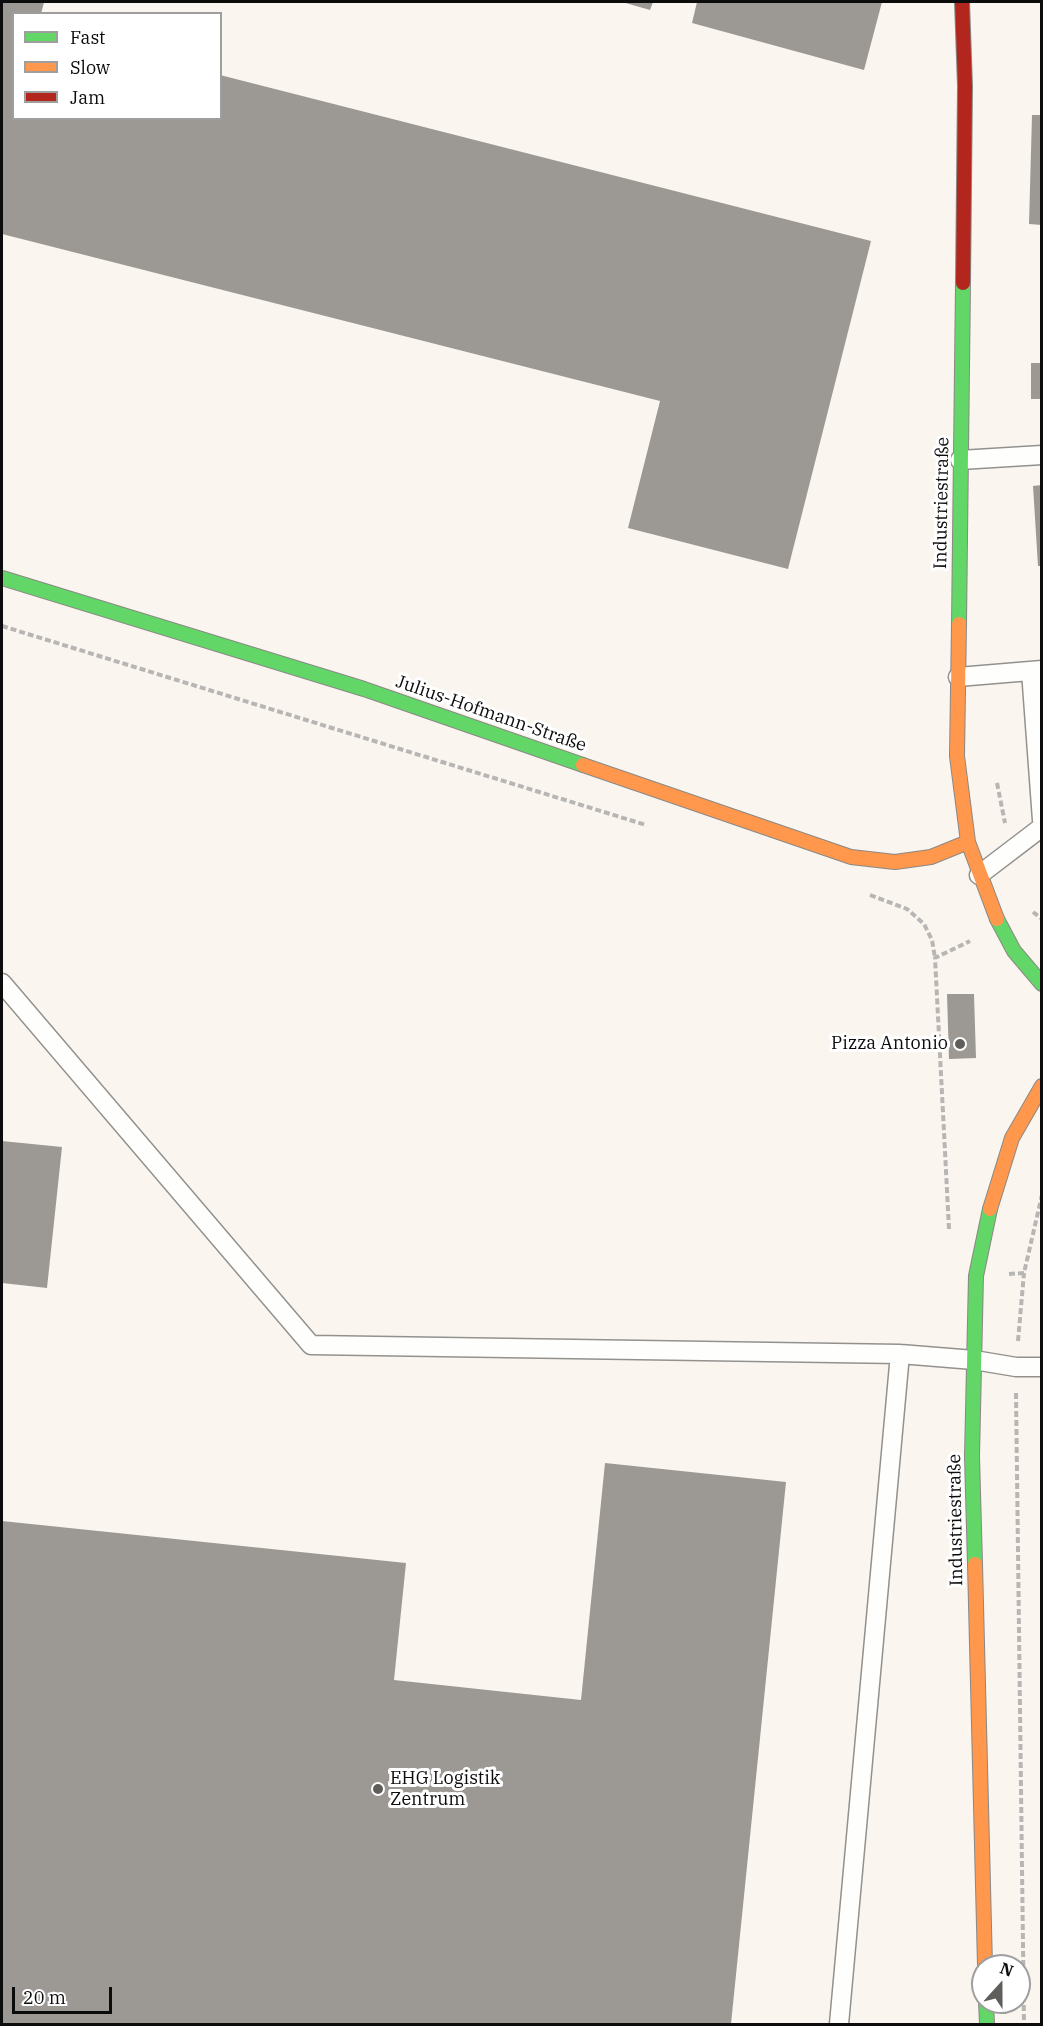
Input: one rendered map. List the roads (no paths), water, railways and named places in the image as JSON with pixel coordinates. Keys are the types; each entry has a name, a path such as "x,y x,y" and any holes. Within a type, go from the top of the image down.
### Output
{"street":[{"name":"Industriestraße","path":"962,2 965,86 957,756 968,842 1000,926 1014,951 1041,984"},
{"name":"Julius-Hofmann-Straße","path":"2,578 364,689 851,857 904,861 931,857 968,842"},
{"name":"Industriestraße","path":"985,1954 972,1456 976,1276 994,1190 1012,1138 1041,1086"}],"lane":[{"path":"960,460 1041,455"},
{"path":"958,677 1036,670 1041,820"},
{"path":"980,874 1041,827"},
{"path":"2,983 311,1345 900,1354 974,1360 1016,1367 1041,1367"},
{"path":"839,2025 900,1354"}],"place":[{"name":"Pizza Antonio","path":"960,1044"},
{"name":"EHG Logistik Zentrum","path":"378,1789"}]}
